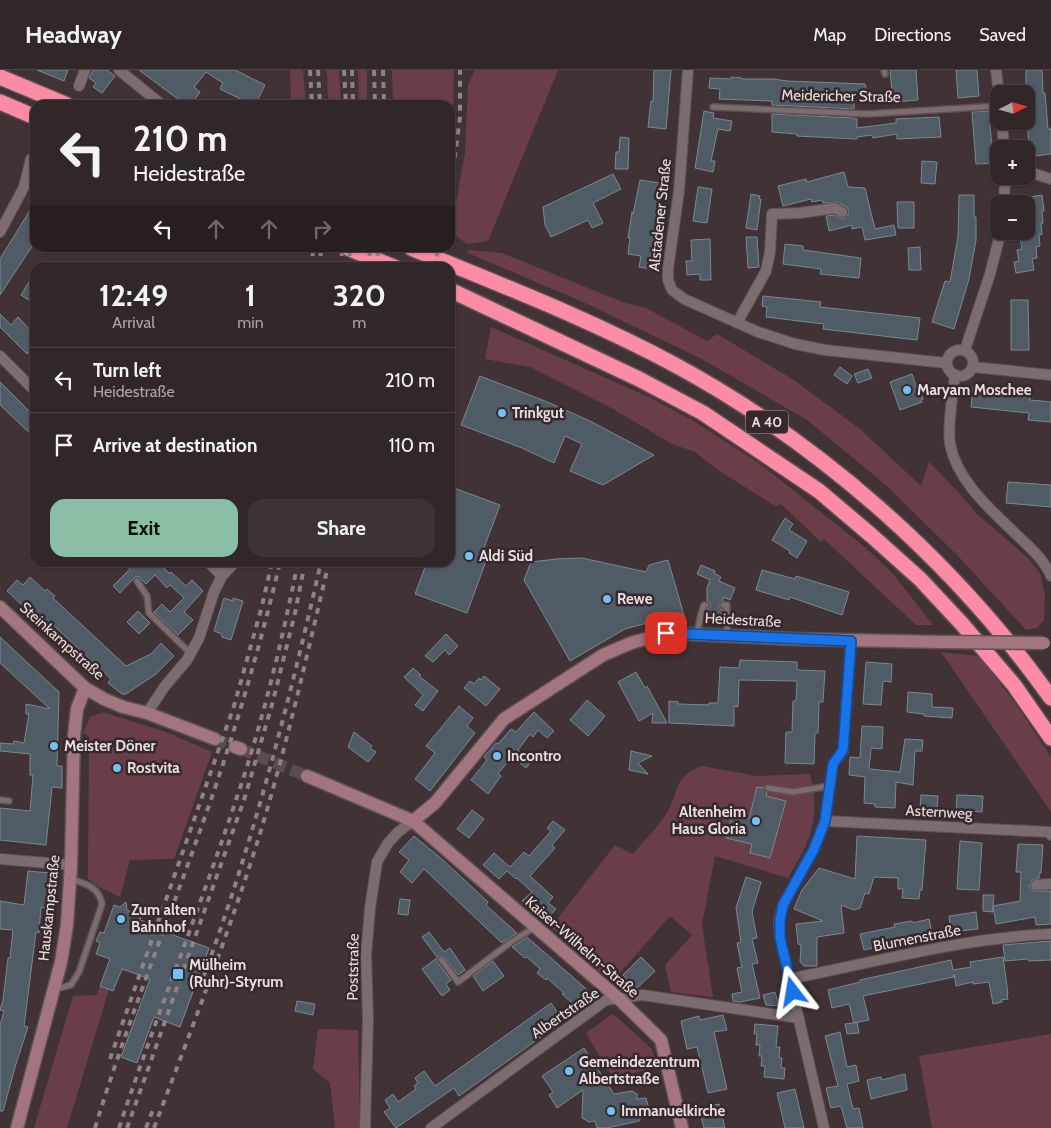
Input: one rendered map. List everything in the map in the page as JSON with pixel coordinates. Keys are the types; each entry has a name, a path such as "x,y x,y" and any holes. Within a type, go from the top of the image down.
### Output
{"highway":[{"path":"0,77 55,100"},
{"path":"0,102 30,115"},
{"path":"358,252 382,262"},
{"name":"A 40","path":"421,252 444,262"},
{"name":"A 40","path":"455,266 588,322 677,366 758,416 868,498 902,529 941,567 978,608 1032,671 1051,698"},
{"name":"A 40","path":"455,292 655,387 703,413 819,491 920,579 962,624 1014,686 1051,738"}],"street":[{"path":"78,86 84,70"},
{"path":"119,70 156,100"},
{"name":"Alstadener Straße","path":"688,70 679,192 668,269 668,280 672,290 684,299 737,323 795,344 825,350 946,362"},
{"path":"996,70 998,85"},
{"path":"0,232 24,187 30,163"},
{"path":"1035,174 1051,179"},
{"path":"737,323 766,271 772,214 800,213 835,208 842,212"},
{"path":"965,350 990,274 999,240"},
{"path":"956,350 965,350 973,360 972,367 969,373 956,376 949,370 946,362 949,355 956,350"},
{"path":"0,356 30,386"},
{"path":"972,367 1051,375"},
{"path":"956,376 951,408 950,444 960,470 983,503 1037,555 1051,576"},
{"path":"213,567 222,576"},
{"path":"147,713 191,653 199,638 214,592 222,576 230,567"},
{"name":"Steinkampstraße","path":"0,606 85,688 123,707 147,713 215,739"},
{"name":"Heidestraße","path":"413,821 435,804 504,719 524,704 603,655 631,643 666,633 851,641 1048,643"},
{"path":"824,1128 780,938 780,920 783,905 814,849 825,821 833,764 843,750 851,641"},
{"name":"Hauskampstraße","path":"17,1128 55,989 67,925 71,866 74,736 77,709 85,688"},
{"path":"307,776 413,821"},
{"name":"Kaiser-Wilhelm-Straße","path":"413,821 618,998 661,1040 682,1128"},
{"name":"Poststraße","path":"365,1128 368,1019 366,955 370,908 377,862 398,832 413,821"},
{"name":"Asternweg","path":"825,821 1049,832 1051,835"},
{"path":"0,859 71,866"},
{"path":"1036,885 1051,884"},
{"name":"Blumenstraße","path":"789,979 942,947 1051,934"},
{"name":"Albertstraße","path":"431,1128 606,1000 642,995 799,1018"}],"lane":[{"name":"Meidericher Straße","path":"713,107 866,114 990,107"},
{"path":"136,581 147,596 149,614 191,653"},
{"path":"696,634 704,605 706,605"},
{"path":"723,605 727,605 725,614 727,636"},
{"path":"768,788 793,792 830,786"},
{"path":"0,800 9,801"},
{"path":"55,989 71,985 79,972 102,904 101,897 87,883 70,879"},
{"path":"441,959 458,982 511,942 535,927"}],"shaded area":[{"path":"290,70 303,70 306,100 291,100"},
{"path":"327,70 339,70 341,100 328,100"},
{"path":"358,70 367,70 367,100 359,100"},
{"path":"392,70 454,70 453,100 393,100"},
{"path":"475,70 558,70 488,241 467,244 455,235 455,209 465,152 468,85"},
{"path":"468,250 502,253 625,303 646,308 707,341 717,334 794,380 860,429 921,486 929,462 977,514 1027,557 1040,573 1045,596 1044,620 1037,628 1026,630 958,556 887,486 807,420 700,358 585,303 468,253"},
{"path":"491,327 651,398 692,420 760,464 866,548 894,575 933,625 916,625 824,539 821,542 781,504 775,506 715,468 695,452 672,444 613,409 530,367 485,359"},
{"path":"941,652 979,656 1017,706 1051,757 1051,812"},
{"path":"103,712 166,732 212,752 174,859 130,860 120,897 99,887 88,879 89,736 83,733 90,717"},
{"path":"702,766 757,776 810,774 814,795 814,810 808,840 788,878 715,856 702,925 713,997 671,992 665,965 692,935 670,916 612,982 551,927 615,845 633,854 665,816 682,779 693,770"},
{"path":"100,986 109,989 67,1128 34,1128 73,996 97,995"},
{"path":"613,1014 652,1049 656,1066 614,1080 586,1033"},
{"path":"318,1029 358,1030 360,1128 335,1128 330,1083 313,1069"},
{"path":"1051,1034 1051,1128 932,1128 919,1056"}],"building":[{"path":"37,70 68,70 64,81"},
{"path":"93,70 107,70 115,76 102,93 93,87 96,83 89,78"},
{"path":"139,70 235,70 265,85 258,100 243,100 220,89 223,83 206,72 194,87 200,92 194,100 179,100"},
{"path":"654,70 671,70 666,129 648,127 651,101 653,102"},
{"path":"890,70 916,70 918,100 882,103 882,93 892,92"},
{"path":"956,70 977,70 979,96 958,98"},
{"path":"1026,70 1042,70 1048,129 1051,129 1051,154 1035,156 1035,140 1029,140 1028,130 1035,130 1035,85 1026,85"},
{"path":"731,77 865,84 867,94 855,93 854,109 772,105 772,101 719,99 720,89 709,88 710,78 731,79"},
{"path":"704,111 714,113 713,118 732,121 730,131 718,129 711,161 715,161 713,172 695,168"},
{"path":"989,111 991,140 990,163 976,164 972,112"},
{"path":"772,114 854,118 857,119 857,128 896,123 896,119 939,117 941,137 897,139 897,134 873,138 872,135 857,137 857,139 797,136 797,134 772,132"},
{"path":"620,137 629,138 628,169 615,169 616,152 619,152"},
{"path":"922,161 937,162 935,184 921,183"},
{"path":"844,172 848,187 865,188 875,229 894,225 896,235 865,240 862,227 852,229 852,225 829,231 826,216 834,215 843,219 848,215 848,208 838,202 823,203 822,200 812,202 811,199 783,206 778,186 806,179 807,182"},
{"path":"613,174 621,189 593,203 603,223 592,228 588,220 551,237 545,225 543,207"},
{"path":"640,180 660,183 650,269 639,267 641,256 628,254 630,238 628,238 632,212 633,214"},
{"path":"698,187 712,189 707,223 693,221"},
{"path":"751,194 760,196 759,199 761,199 757,230 746,228"},
{"path":"959,195 974,195 976,240 969,279 954,329 932,322 945,281 950,282 958,237"},
{"path":"1042,195 1044,211 1042,211 1042,234 1039,235 1040,246 1036,247 1037,258 1032,259 1034,270 1016,273 1014,262 1019,261 1017,250 1022,249 1020,240 1035,240 1035,196"},
{"path":"897,202 914,202 914,228 898,228"},
{"path":"30,210 30,250 0,295 0,259"},
{"path":"746,237 757,237 759,267 748,268"},
{"path":"710,239 711,280 700,280 700,274 687,275 686,261 692,261 691,240"},
{"path":"785,244 803,246 803,250 861,258 859,278 820,274 821,269 783,264"},
{"path":"920,247 921,270 909,270 908,248"},
{"path":"30,280 30,301 21,295"},
{"path":"763,296 821,302 820,307 920,318 917,340 823,329 824,324 766,317 767,307 762,306"},
{"path":"1011,300 1028,300 1029,350 1011,350"},
{"path":"0,314 11,325 18,317 30,330 30,351 27,354 0,327"},
{"path":"840,367 852,376 847,384 834,375"},
{"path":"868,369 872,378 858,383 854,374"},
{"name":"Maryam Moschee","path":"912,374 917,388 919,387 923,399 921,399 922,402 900,410 890,382"},
{"path":"480,376 545,401 592,422 654,455 603,485 570,471 582,444 565,436 554,463 522,448 461,425"},
{"path":"0,382 29,411 30,410 30,433 0,405"},
{"path":"973,387 1030,394 1030,400 1051,402 1051,422 1028,420 1029,413 971,407"},
{"path":"1008,482 1051,485 1051,507 1006,503"},
{"name":"Aldi Süd","path":"455,488 500,505 484,548 490,550 467,613 415,594 425,567 455,567"},
{"path":"785,518 793,524 789,530 807,541 797,558 789,553 790,551 772,540"},
{"name":"Rewe","path":"582,558 646,572 649,565 668,560 685,619 647,623 625,629 570,661 524,580 531,562"},
{"path":"701,565 715,571 714,573 721,577 719,581 735,588 730,600 723,597 723,601 719,603 719,607 723,610 719,614 723,621 706,620 710,614 707,610 710,607 710,603 707,601 707,588 710,580 697,574"},
{"path":"128,567 163,567 186,586 192,580 203,591 184,612 193,620 178,635 154,612 162,604 170,612 184,598 170,585 167,588 155,575 146,584 138,576 135,577 120,593 113,586 130,569"},
{"path":"762,570 795,579 796,576 849,592 842,615 790,597 789,600 756,590"},
{"path":"30,577 45,591 47,589 55,596 53,598 126,666 151,654 161,643 174,656 156,674 126,694 122,694 108,683 111,679 51,623 47,628 7,591 17,580 23,585"},
{"path":"224,598 233,601 233,598 243,601 231,640 222,637 222,634 214,631"},
{"path":"138,611 150,623 139,634 127,622"},
{"path":"446,634 458,646 449,655 445,650 433,662 425,656"},
{"path":"0,637 59,692 57,766 62,766 62,788 52,787 46,845 0,840 0,808 30,811 33,775 30,775 30,754 0,751 0,743 13,744 14,741 24,743 29,714 26,714 26,704 50,709 0,663"},
{"path":"740,660 797,662 797,670 825,671 823,702 819,702 818,733 815,733 814,764 785,763 786,732 792,732 793,701 796,701 797,681 739,680 738,707 734,706 734,726 669,723 669,701 678,702 678,704 709,705 709,703 718,703 720,667 739,668"},
{"path":"866,662 892,664 891,682 883,681 881,705 863,704"},
{"path":"413,668 421,675 419,676 438,691 423,711 415,705 423,695 404,677"},
{"path":"636,672 645,688 647,686 667,723 652,723 653,713 639,721 618,682"},
{"path":"484,676 500,689 486,706 464,688 470,681 474,684 479,678 481,680"},
{"path":"908,692 932,694 932,707 953,708 952,718 924,716 924,714 907,712"},
{"path":"587,700 605,716 588,736 570,720"},
{"path":"459,706 473,718 467,726 475,733 430,791 415,779 435,753 426,746"},
{"path":"534,712 554,731 547,738 538,730 533,737 530,734 518,750 530,763 526,768 512,756 498,774 501,776 488,794 471,780 487,760 484,757 496,743 498,744 511,729 516,732"},
{"path":"862,726 883,727 882,749 871,748 869,769 900,772 905,739 923,740 922,751 915,751 913,785 896,782 895,808 875,807 875,804 864,803 865,777 849,775 850,757 860,758"},
{"path":"354,732 372,746 370,748 376,752 368,762 348,747"},
{"path":"631,751 652,756 638,763 648,774 629,770"},
{"name":"Altenheim Haus Gloria","path":"757,787 764,788 767,792 766,796 786,801 770,858 750,853 752,844 726,838 732,815 749,819"},
{"path":"921,795 938,796 937,810 920,809"},
{"path":"957,795 983,796 982,812 956,810"},
{"path":"472,810 484,819 469,838 457,829"},
{"path":"553,821 565,830 552,845 555,848 530,876 553,897 548,903 556,909 544,922 522,901 532,892 507,871 499,879 483,865 494,853 510,867 524,852 529,856 551,831 547,828"},
{"path":"414,836 488,902 486,905 517,933 502,943 424,869 412,883 400,872 409,860 399,852"},
{"path":"857,836 926,840 922,890 920,890 919,899 902,898 903,889 898,889 898,878 874,877 869,894 865,893 860,908 854,910 841,905 844,933 817,937 817,966 804,966 800,962 801,945 798,944 796,924 823,921 794,909 802,890 819,868 855,879"},
{"path":"960,841 982,843 979,890 957,889"},
{"path":"1018,844 1043,845 1041,873 1039,873 1039,878 1032,880 1029,886 1033,891 1051,891 1051,924 1036,925 1035,917 996,924 993,906 1020,901 1021,872 1016,872"},
{"path":"28,871 50,873 45,908 41,907 39,933 36,932 24,1026 28,1027 3,1111 0,1111 0,1026 4,1011 0,1010 8,958 10,958 13,930 0,929 0,901 24,905"},
{"path":"746,877 761,882 752,912 757,938 752,939 758,963 752,964 760,998 740,1002 733,1001 732,994 742,992 737,968 742,967 737,943 741,942 736,908"},
{"path":"983,895 994,895 993,912 983,911"},
{"path":"400,899 410,900 408,915 398,914"},
{"path":"126,902 127,910 141,916 140,920 154,925 153,928 209,948 180,1027 154,1017 137,1063 121,1057 150,979 122,969 113,991 100,986 110,959 96,954 100,943 96,941 100,932 104,933 114,905 120,907"},
{"path":"976,912 978,929 951,932 949,916"},
{"path":"929,919 932,933 864,950 860,934 895,927 894,924 912,921 913,923"},
{"path":"429,932 444,952 450,948 465,970 458,975 444,956 440,955 437,957 422,937"},
{"path":"527,937 592,994 579,1009 547,978 546,980 537,973 540,969 512,947"},
{"path":"1051,941 1051,960 1005,961 1003,945"},
{"path":"641,957 655,971 636,989 623,975"},
{"path":"1003,957 1008,999 1001,1000 1002,1002 993,1004 989,982 973,984 973,982 956,986 954,974 954,977 863,996 869,1020 857,1022 859,1033 847,1034 845,1024 854,1023 849,1004 832,1008 828,990 860,982 860,980 951,960 953,970 971,967 970,962"},
{"path":"437,958 437,962 451,980 446,984 450,990 442,996 422,969"},
{"path":"493,961 504,976 483,991 473,976"},
{"path":"775,992 779,1006 766,1005 763,995"},
{"path":"297,1001 315,1004 313,1015 295,1011"},
{"path":"551,1003 563,1021 459,1096 454,1088 396,1128 384,1112 390,1108 385,1100 393,1094 398,1102 416,1089 414,1086 418,1083 415,1078 424,1071 435,1086"},
{"path":"723,1015 727,1030 714,1032 727,1089 708,1093 697,1047 687,1049 681,1021 699,1016 700,1020"},
{"path":"755,1024 778,1026 776,1047 780,1047 781,1068 785,1068 784,1079 764,1077 765,1066 761,1066 762,1056 759,1056 760,1045 756,1045 757,1034 754,1034"},
{"path":"840,1032 847,1067 856,1065 859,1081 847,1084 853,1109 859,1108 863,1128 847,1128 841,1106 831,1108 826,1088 838,1086 825,1036"},
{"path":"584,1048 614,1094 632,1091 637,1094 637,1099 646,1098 649,1109 644,1110 639,1121 607,1128 597,1128 595,1121 589,1122 582,1118 583,1090 557,1108 549,1095 553,1092 542,1076"},
{"path":"905,1074 907,1090 871,1099 867,1080 881,1077 882,1080"},
{"path":"795,1089 804,1128 785,1128 777,1093"},
{"path":"719,1104 725,1128 704,1128 699,1109"}],"tunnel":[{"path":"215,739 235,747"},
{"path":"241,749 307,776"}],"railway":[{"path":"310,70 312,100"},
{"path":"318,70 320,100"},
{"path":"344,70 346,100"},
{"path":"352,70 353,100"},
{"path":"374,70 375,100"},
{"path":"383,70 384,100"},
{"path":"455,156 460,117 460,70"},
{"path":"312,262 313,252"},
{"path":"320,262 321,252"},
{"path":"341,262 342,252"},
{"path":"349,262 350,252"},
{"path":"369,262 370,252"},
{"path":"377,262 378,252"},
{"path":"435,262 438,252"},
{"path":"110,1059 234,706 271,567"},
{"path":"95,1128 123,1042 224,760 258,648 279,567"},
{"path":"119,1128 223,839 246,768 271,681 297,567"},
{"path":"127,1128 245,797 273,701 295,613 304,567"},
{"path":"203,978 238,876 269,772 320,567"},
{"path":"154,1128 195,1021 258,840 287,737 328,567"},
{"path":"146,1128 154,1107"}],"place":[{"name":"Maryam Moschee","path":"907,390"},
{"name":"Trinkgut","path":"502,413"},
{"name":"Aldi Süd","path":"469,556"},
{"name":"Rewe","path":"607,599"},
{"name":"Meister Döner","path":"54,746"},
{"name":"Incontro","path":"497,756"},
{"name":"Rostvita","path":"117,768"},
{"name":"Altenheim Haus Gloria","path":"756,821"},
{"name":"Zum alten Bahnhof","path":"121,919"},
{"name":"Mülheim (Ruhr)-Styrum","path":"178,974"},
{"name":"Gemeindezentrum Albertstraße","path":"569,1071"},
{"name":"Immanuelkirche","path":"611,1111"}],"route":[{"path":"666,633 851,641 843,750 833,764 825,821 814,849 783,905 780,920 780,938 793,992"}]}
